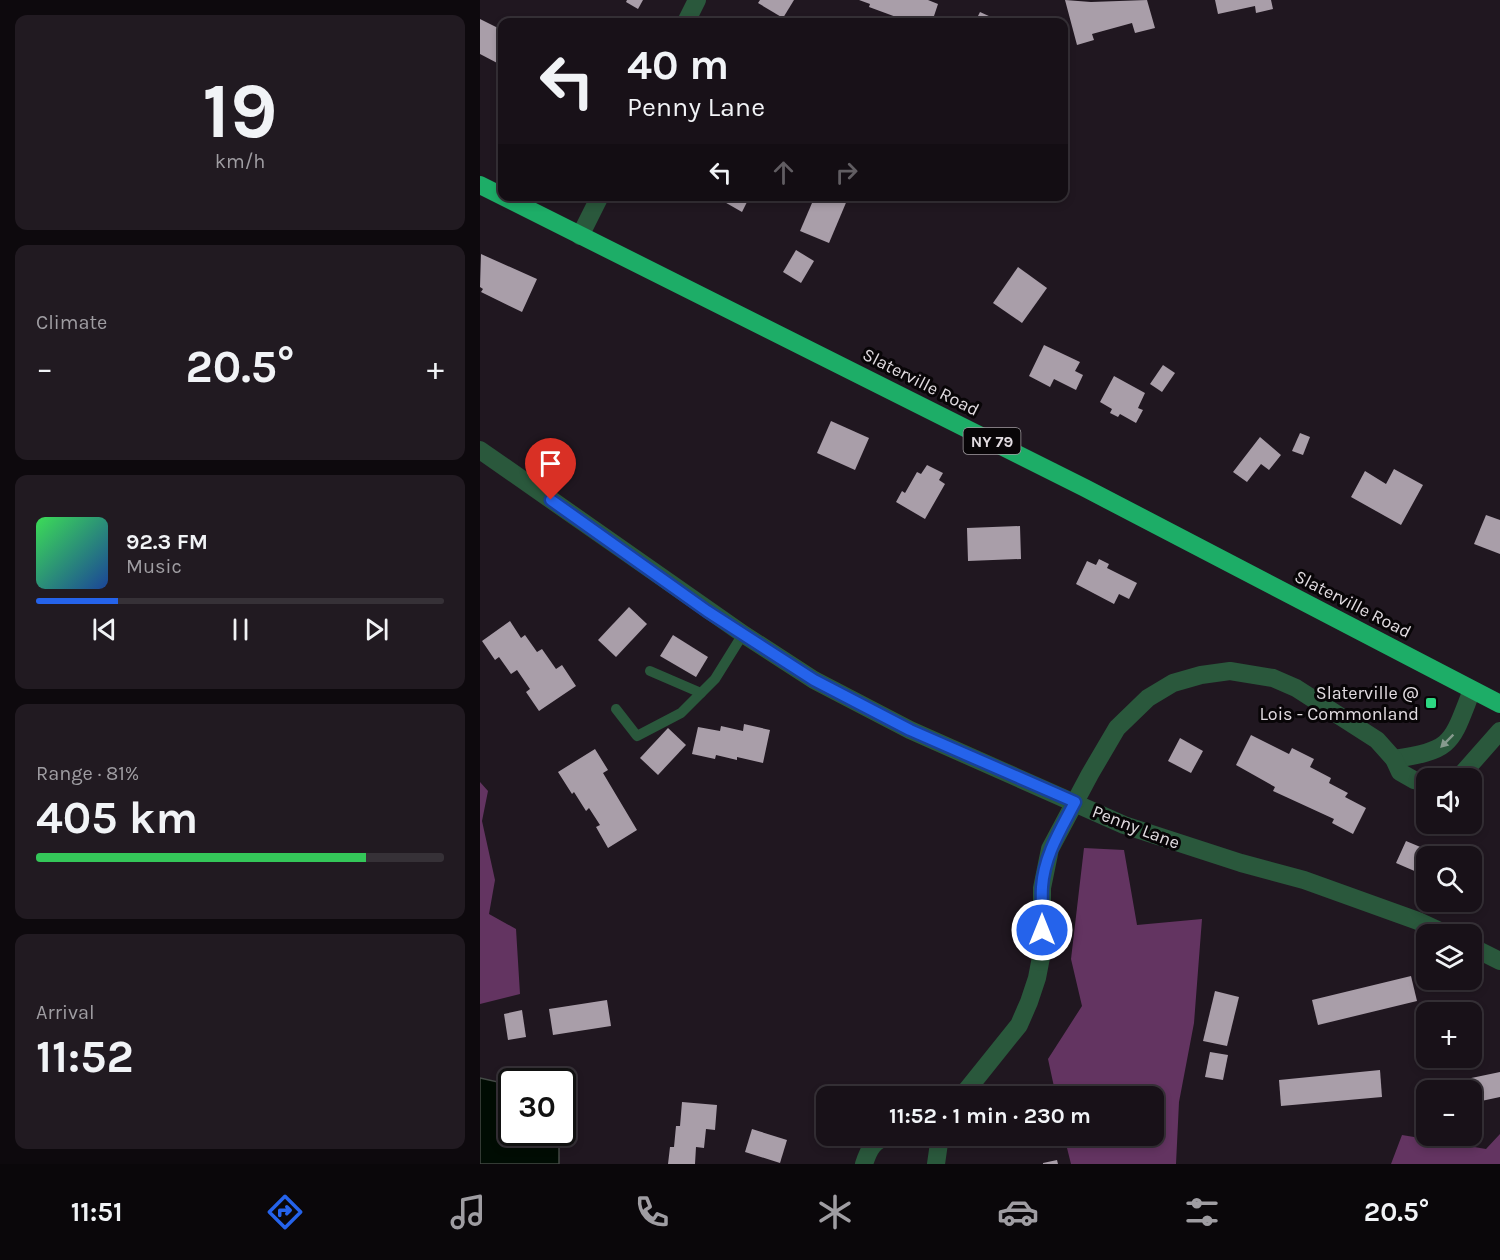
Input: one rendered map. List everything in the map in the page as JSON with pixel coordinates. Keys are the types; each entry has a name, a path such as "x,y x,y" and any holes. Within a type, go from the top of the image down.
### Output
{"highway":[{"name":"Slaterville Road","path":"480,185 498,194"},
{"name":"Slaterville Road","path":"511,201 1084,488 1500,704"}],"street":[{"path":"688,18 697,0"},
{"path":"580,236 598,201"},
{"name":"Penny Lane","path":"480,450 743,634 814,680 910,730 1124,825 1230,860 1304,880 1424,924"},
{"path":"970,1086 1019,1024 1029,1002 1042,952 1043,874 1050,849 1117,728 1148,698 1173,683 1202,675 1230,671 1273,678 1296,688 1377,740 1394,759 1400,772 1416,780"},
{"path":"1394,759 1434,752 1447,743 1456,731 1472,690"},
{"path":"1467,768 1500,731"},
{"path":"1482,952 1500,961"},
{"path":"864,1164 872,1146"},
{"path":"936,1164 939,1146"}],"lane":[{"path":"616,709 637,736 681,713 715,679 743,634"},
{"path":"650,672 701,693"}],"shaded area":[{"path":"480,782 488,791 482,821 495,880 489,914 516,929 520,994 480,1004"},
{"path":"1084,848 1124,850 1137,925 1202,919 1194,1023 1179,1102 1176,1164 1071,1164 1066,1146 1164,1146 1164,1086 1054,1086 1048,1059 1082,1006 1071,959"},
{"path":"480,1078 498,1082 498,1146 559,1146 559,1164 480,1164"},
{"path":"1500,1134 1500,1164 1391,1164 1402,1135 1416,1137 1416,1146 1468,1146 1486,1149"}],"building":[{"path":"627,0 643,0 638,9 626,2"},
{"path":"760,0 794,0 783,18 758,3"},
{"path":"859,0 928,0 938,4 933,18 899,18 869,7 870,4"},
{"path":"1065,0 1091,2 1147,0 1155,28 1135,33 1132,23 1092,34 1094,40 1077,45"},
{"path":"1215,0 1271,0 1273,9 1256,13 1255,6 1218,14"},
{"path":"980,12 993,18 977,18"},
{"path":"480,19 498,28 498,63 480,54"},
{"path":"723,201 748,201 742,212"},
{"path":"813,201 847,201 829,243 800,231"},
{"path":"796,250 814,261 801,283 783,272"},
{"path":"481,254 537,279 522,312 481,292 483,289 480,287"},
{"path":"1018,267 1047,288 1022,323 993,303"},
{"path":"1044,345 1080,362 1075,371 1083,375 1076,390 1054,379 1050,387 1029,376"},
{"path":"1163,365 1175,373 1162,392 1150,384"},
{"path":"1114,376 1145,393 1138,408 1143,410 1136,423 1120,414 1118,417 1110,413 1112,409 1100,402"},
{"path":"831,421 869,438 855,470 817,453"},
{"path":"1300,433 1310,437 1303,455 1292,451"},
{"path":"1260,437 1281,455 1269,470 1261,464 1247,482 1233,472"},
{"path":"927,465 943,473 939,480 945,484 925,519 896,502 902,491 905,493 917,472 921,474"},
{"path":"1394,469 1423,485 1401,525 1351,497 1365,471 1386,484"},
{"path":"1486,515 1500,520 1500,554 1474,544"},
{"path":"1020,526 1021,559 968,561 967,528"},
{"path":"1099,559 1109,564 1107,568 1137,583 1129,599 1119,594 1114,604 1076,584 1087,561 1096,565"},
{"path":"629,607 647,624 616,657 598,640"},
{"path":"510,621 521,638 525,635 537,652 542,649 556,669 562,665 576,686 539,711 526,692 530,689 517,670 511,674 499,657 495,660 482,641"},
{"path":"673,635 708,657 696,677 660,656"},
{"path":"744,724 770,730 763,763 737,757 737,760 716,755 715,759 692,754 698,727 720,731 721,726 743,731"},
{"path":"668,728 686,745 658,775 640,758"},
{"path":"1251,735 1289,754 1292,748 1314,759 1310,767 1331,778 1329,783 1348,793 1345,797 1366,808 1353,834 1332,823 1334,819 1273,791 1275,787 1236,765"},
{"path":"1180,738 1203,751 1191,773 1168,761"},
{"path":"595,749 608,770 603,773 637,830 608,848 596,827 600,825 589,808 586,811 558,772"},
{"path":"1406,841 1418,846 1416,846 1416,872 1396,863"},
{"path":"1411,976 1417,1001 1318,1025 1312,1000"},
{"path":"1215,991 1239,997 1227,1046 1203,1041"},
{"path":"607,1000 611,1026 553,1035 549,1009"},
{"path":"522,1010 526,1037 508,1040 504,1014"},
{"path":"1210,1052 1228,1055 1223,1080 1205,1077"},
{"path":"1380,1070 1382,1097 1281,1106 1279,1080"},
{"path":"1500,1072 1500,1097 1482,1101 1482,1080 1462,1080"},
{"path":"682,1102 717,1105 715,1130 706,1129 704,1148 696,1147 695,1164 668,1164 670,1147 674,1147 676,1126 680,1126"},
{"path":"752,1129 787,1140 780,1163 745,1152"},
{"path":"1057,1160 1058,1164 1043,1164 1043,1163"}],"place":[{"name":"Slaterville @ Lois - Commonland","path":"1431,703"}],"route":[{"path":"551,500 707,611 814,680 910,730 1075,802 1050,849 1043,874 1042,930"}]}
